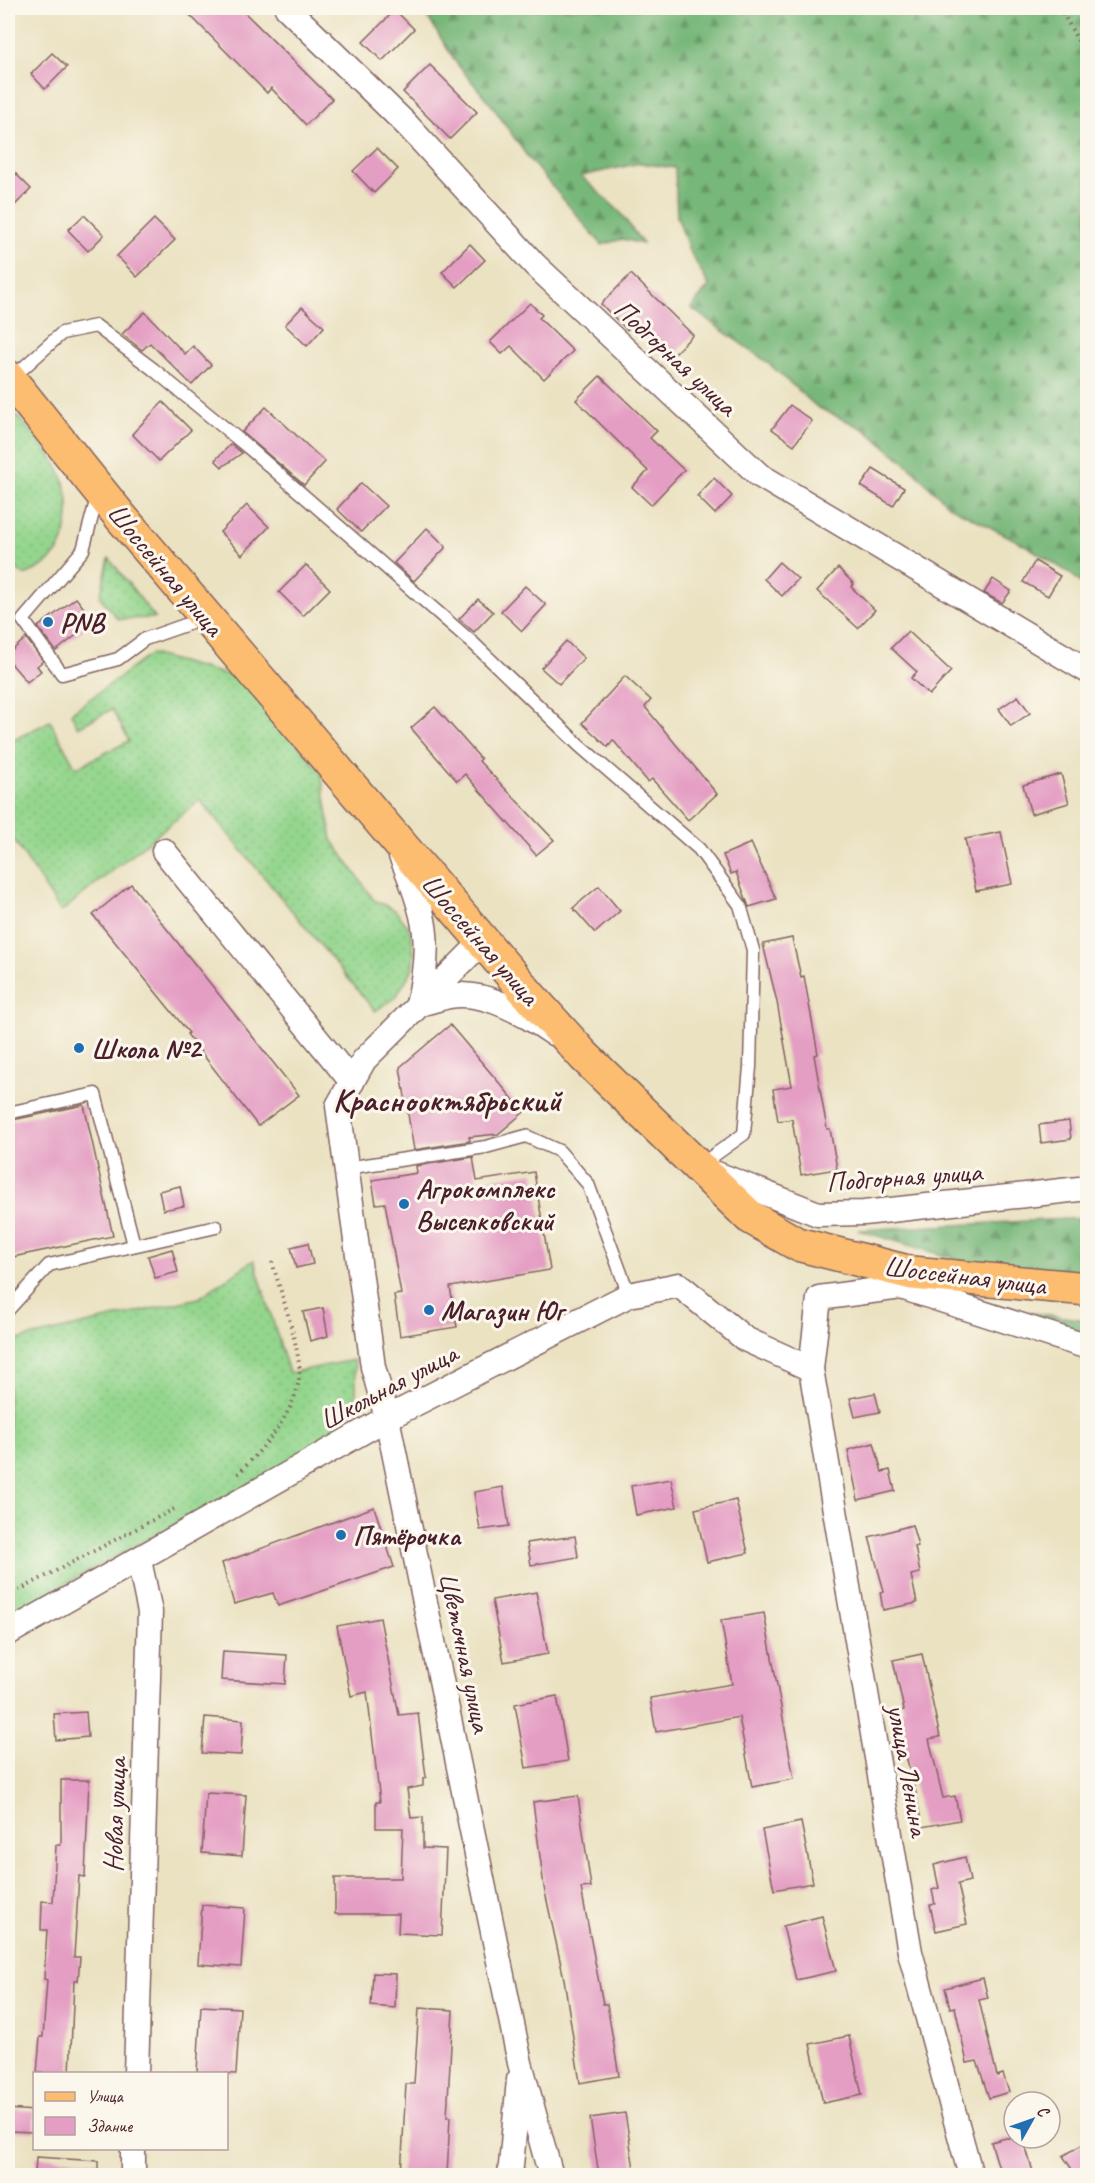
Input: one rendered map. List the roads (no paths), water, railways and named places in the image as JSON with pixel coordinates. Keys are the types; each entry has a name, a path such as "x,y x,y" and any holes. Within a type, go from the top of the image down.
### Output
{"main road":[{"name":"Шоссейная улица","path":"9,378 206,617 584,1056 750,1217 797,1244 912,1274 1088,1289"}],"street":[{"name":"Подгорная улица","path":"287,8 408,126 535,265 759,475 1088,671"},
{"path":"394,838 424,916 427,945 425,974 418,1004 451,996 478,996 537,1022 584,1056"},
{"path":"164,851 352,1082"},
{"name":"Цветочная улица","path":"483,941 364,1060 338,1106 373,1367 387,1418 520,2063 551,2175"},
{"name":"Подгорная улица","path":"698,1167 741,1181 776,1199 818,1214 864,1213 1088,1188"},
{"name":"Школьная улица","path":"8,1633 387,1418 629,1296 679,1285 745,1339 811,1369"},
{"path":"811,1369 819,1299 901,1287 1088,1347"},
{"name":"улица Ленина","path":"811,1369 910,1952 971,2175"},
{"name":"Новая улица","path":"136,2072 150,1612 139,1560"},
{"path":"510,2175 520,2063"},
{"path":"133,2150 133,2175"}],"lane":[{"path":"9,378 62,333 96,326 153,369 249,448 474,644 580,746 699,849 740,905 753,950 750,1067 744,1134 698,1167"},
{"path":"100,490 83,550 23,620 62,674 118,659 145,639 206,617"},
{"path":"8,1113 95,1094 134,1245"},
{"path":"346,1168 486,1147 526,1136 559,1151 588,1184 629,1296"},
{"path":"8,1310 49,1265 216,1227"}],"place":[{"name":"PNB","path":"48,622"},
{"name":"Школа №2","path":"79,1048"},
{"name":"Агрокомплекс Выселковский","path":"404,1204"},
{"name":"Магазин Юг","path":"429,1310"},
{"name":"Пятёрочка","path":"341,1535"}],"district":[{"name":"Краснооктябрьский","path":"447,1100"}]}
